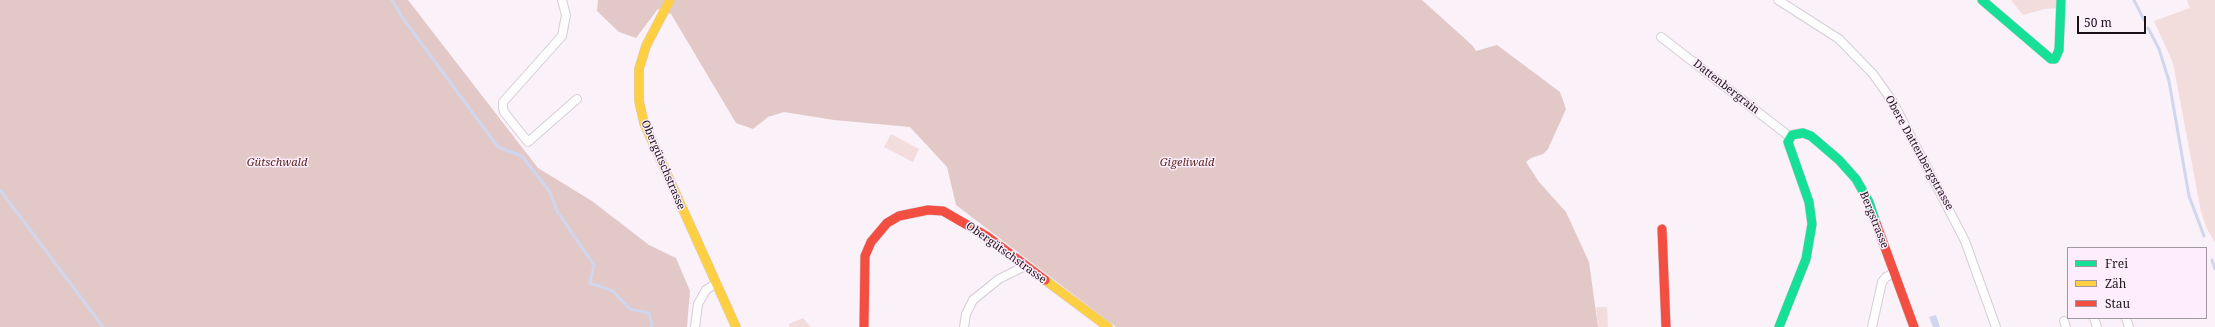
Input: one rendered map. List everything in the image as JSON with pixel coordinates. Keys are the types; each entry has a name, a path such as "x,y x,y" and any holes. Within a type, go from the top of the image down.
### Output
{"street":[{"path":"562,0 566,16 562,36 504,102 502,108 528,142 577,99"},
{"name":"Obergütschstrasse","path":"670,0 646,46 639,69 639,101 644,122 715,284 736,327"},
{"name":"Obere Dattenbergstrasse","path":"1778,0 1839,39 1872,74 1893,102 1959,229 1978,272 1994,326"},
{"path":"1982,0 2051,59 2054,59 2059,50 2061,0"},
{"name":"Dattenbergrain","path":"1662,37 1790,137"},
{"name":"Bergstrasse","path":"1790,137 1803,133 1811,136 1839,160 1856,179 1869,202 1914,327"},
{"path":"1779,327 1806,259 1812,224 1806,190 1790,150 1790,137"},
{"name":"Obergütschstrasse","path":"864,327 865,256 871,242 887,223 899,216 928,210 943,211 988,237 1108,327"},
{"path":"1662,229 1666,327"},
{"path":"964,327 966,314 973,300 999,279 1025,266"},
{"path":"1872,327 1882,282 1886,277 1894,273"},
{"path":"695,327 698,304 706,290 715,284"}],"shaded area":[{"path":"2011,0 2059,0 2060,8 2044,9 2023,15"},
{"path":"2187,0 2215,0 2215,242 2207,229 2201,212 2173,63 2154,21 2190,8"},
{"path":"891,134 919,149 913,162 884,147"},
{"path":"1596,307 1607,307 1608,327 1598,327"},
{"path":"803,318 811,327 789,327 789,324"}],"green space":[{"name":"Gütschwald","path":"0,0 408,0 538,168 592,201 649,245 676,258 690,291 687,327 0,327"},
{"name":"Gigeliwald","path":"598,0 1422,0 1473,46 1476,51 1497,45 1560,92 1566,109 1548,149 1543,154 1531,158 1526,162 1539,182 1566,212 1589,262 1598,327 1116,327 956,205 947,167 910,127 834,120 784,112 768,117 753,129 736,123 671,14 658,9 636,38 619,32 597,11"}],"water":[{"path":"1936,315 1940,327 1933,327 1929,317"}],"waterway":[{"path":"392,0 402,17 498,147 522,156 550,192 557,211 594,265 590,283 613,291 630,309 649,313 652,325 651,327"},
{"path":"2134,0 2144,20"},
{"path":"2148,28 2159,49 2169,81 2189,196 2204,236"},
{"path":"0,190 103,327"},
{"path":"2212,260 2215,269"}],"traffic: fast":[{"path":"1982,0 2051,59 2055,59 2059,50 2061,0"},
{"path":"1779,327 1806,259 1812,224 1809,202 1788,142 1792,135 1803,133 1811,136 1839,160 1856,179 1869,202 1876,223"}],"traffic: slow":[{"path":"670,0 646,46 639,69 639,101 644,123 736,327"},
{"path":"1045,280 1108,327"}],"traffic: jam":[{"path":"864,327 865,256 871,242 887,223 899,216 928,210 943,211 988,237 1045,280"},
{"path":"1876,223 1914,327"},
{"path":"1662,229 1666,327"}]}
